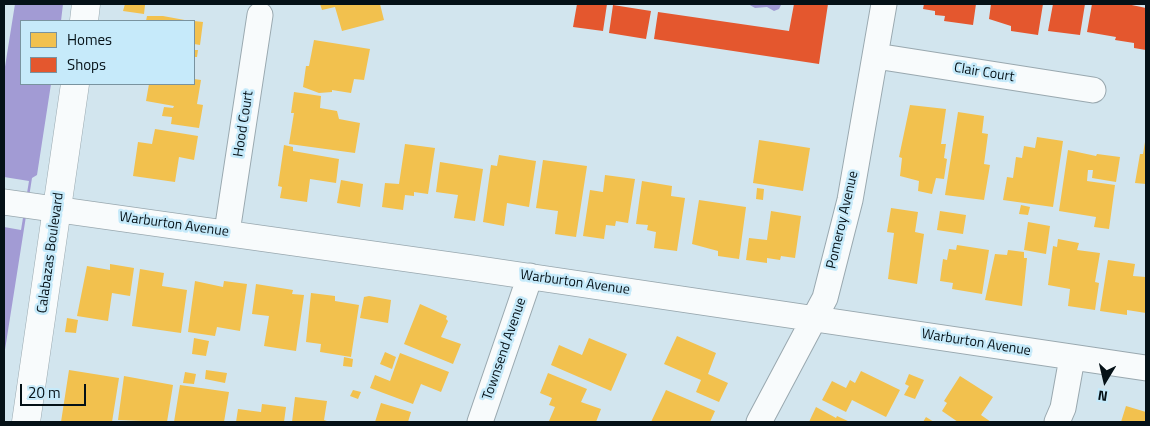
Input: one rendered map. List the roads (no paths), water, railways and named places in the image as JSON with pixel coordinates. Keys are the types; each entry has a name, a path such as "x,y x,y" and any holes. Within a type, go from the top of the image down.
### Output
{"street":[{"path":"84,20 86,4"},
{"name":"Pomeroy Avenue","path":"759,422 825,298 850,200 884,4"},
{"name":"Hood Court","path":"227,232 260,15"},
{"name":"Clair Court","path":"876,56 1093,90"},
{"name":"Calabazas Boulevard","path":"26,422 75,85"},
{"name":"Warburton Avenue","path":"14,204 57,208 227,232 1146,368"},
{"name":"Townsend Avenue","path":"480,422 530,276"},
{"path":"1057,422 1063,408 1072,358"}]}
